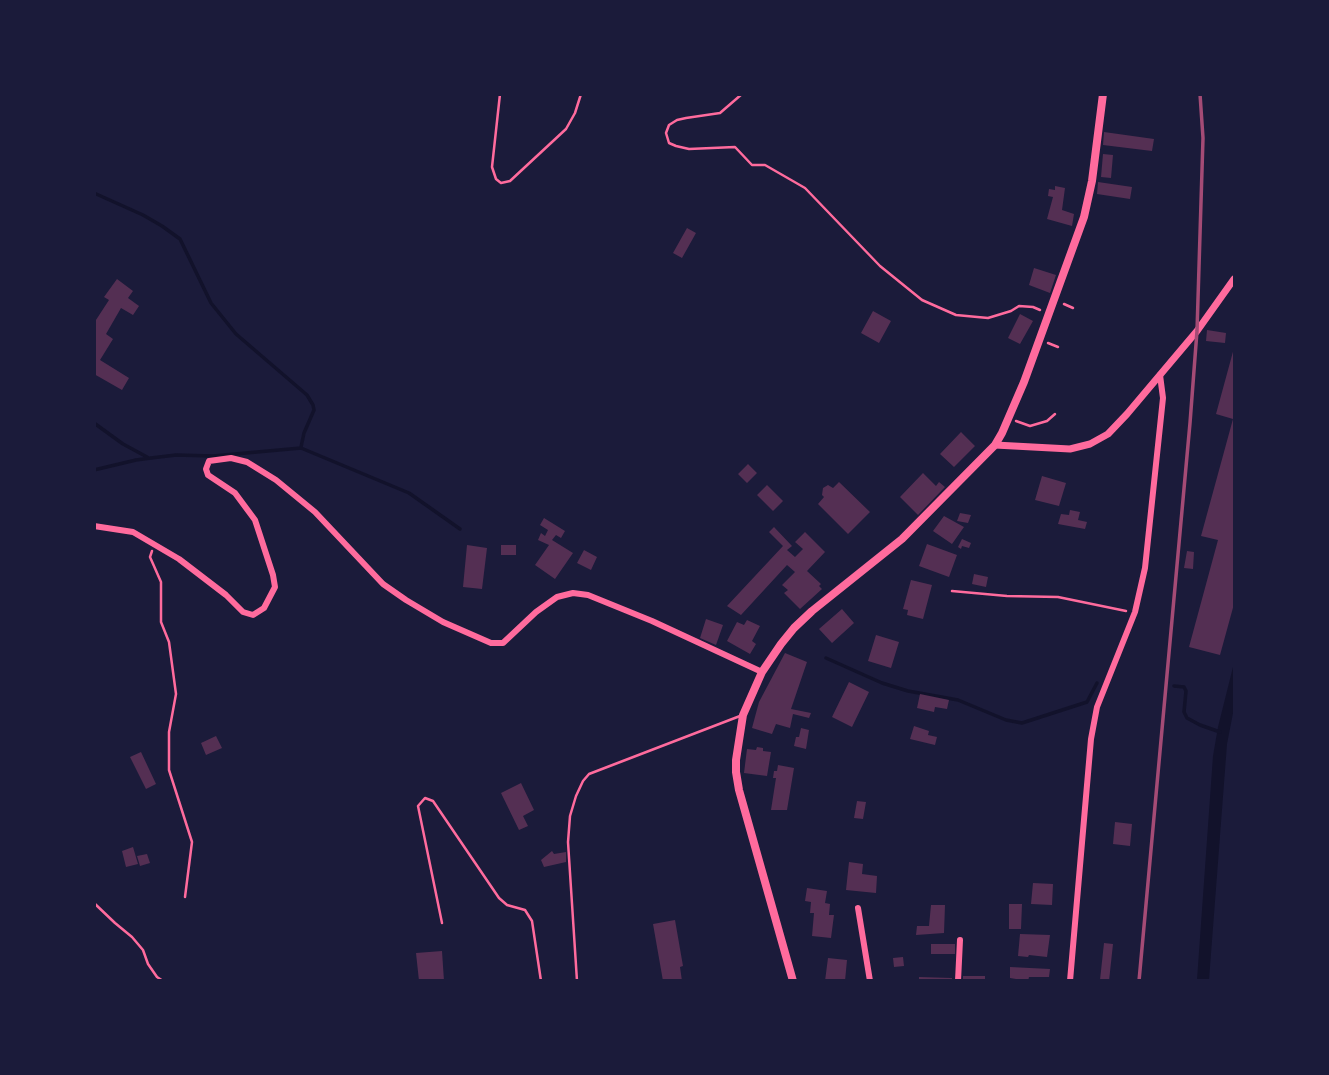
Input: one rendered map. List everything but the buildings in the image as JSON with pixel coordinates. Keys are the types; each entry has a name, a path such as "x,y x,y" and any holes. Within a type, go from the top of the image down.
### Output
{"main road":[{"path":"793,981 739,790 736,760 743,715 762,672 794,628 902,539 995,445 1010,418 1084,217 1089,199 1103,94"}],"street":[{"path":"995,445 1070,449 1090,444 1108,434 1197,331 1234,279"},
{"path":"1070,981 1091,739 1097,707 1135,612 1145,568 1163,398 1160,375"},
{"path":"94,527 133,532 179,559 243,612 253,615 264,608 275,587 255,520 235,493 208,475 206,469 209,461 230,458 247,462 276,480 315,512 383,584 443,622 491,643 503,643 536,612 557,597 573,593 587,595 652,621 762,672"},
{"path":"858,908 870,981"},
{"path":"958,981 960,940"}],"lane":[{"path":"577,981 568,842 570,816 583,781 589,774 743,715"},
{"path":"442,923 418,806 425,798 433,801 499,898 507,905 524,911 532,921 541,981"}],"path":[{"path":"500,94 492,167 496,179 501,183 510,181 566,129 581,94"},
{"path":"742,94 720,113 677,120 669,125 666,134 669,142 689,149 734,147 752,165 765,165 805,188 880,266 922,300 956,315 988,318 1020,306 1033,307 1049,314"},
{"path":"1062,303 1073,308"},
{"path":"1010,418 1030,426 1047,421 1055,414"},
{"path":"154,544 150,557 162,582 161,622 169,642 176,694 169,732 169,770 192,842 185,897"},
{"path":"952,591 1058,597 1135,612"},
{"path":"94,903 132,937 143,950 157,977 163,981"}],"shaded area":[{"path":"1234,663 1234,708 1227,744 1209,980 1197,980 1213,756"}],"waterway":[{"path":"94,193 143,215 180,239 211,303 236,334 307,395 313,405 314,410 301,447"},
{"path":"94,423 147,457"},
{"path":"94,470 136,460 176,455 213,456 301,448 409,493 460,529"},
{"path":"826,658 882,683 908,691 958,700 1006,720 1022,723 1087,702 1097,683"},
{"path":"1174,686 1184,687 1186,691 1184,712 1187,718 1220,732"}],"railway":[{"path":"1139,981 1197,331 1203,138 1200,94"}]}
